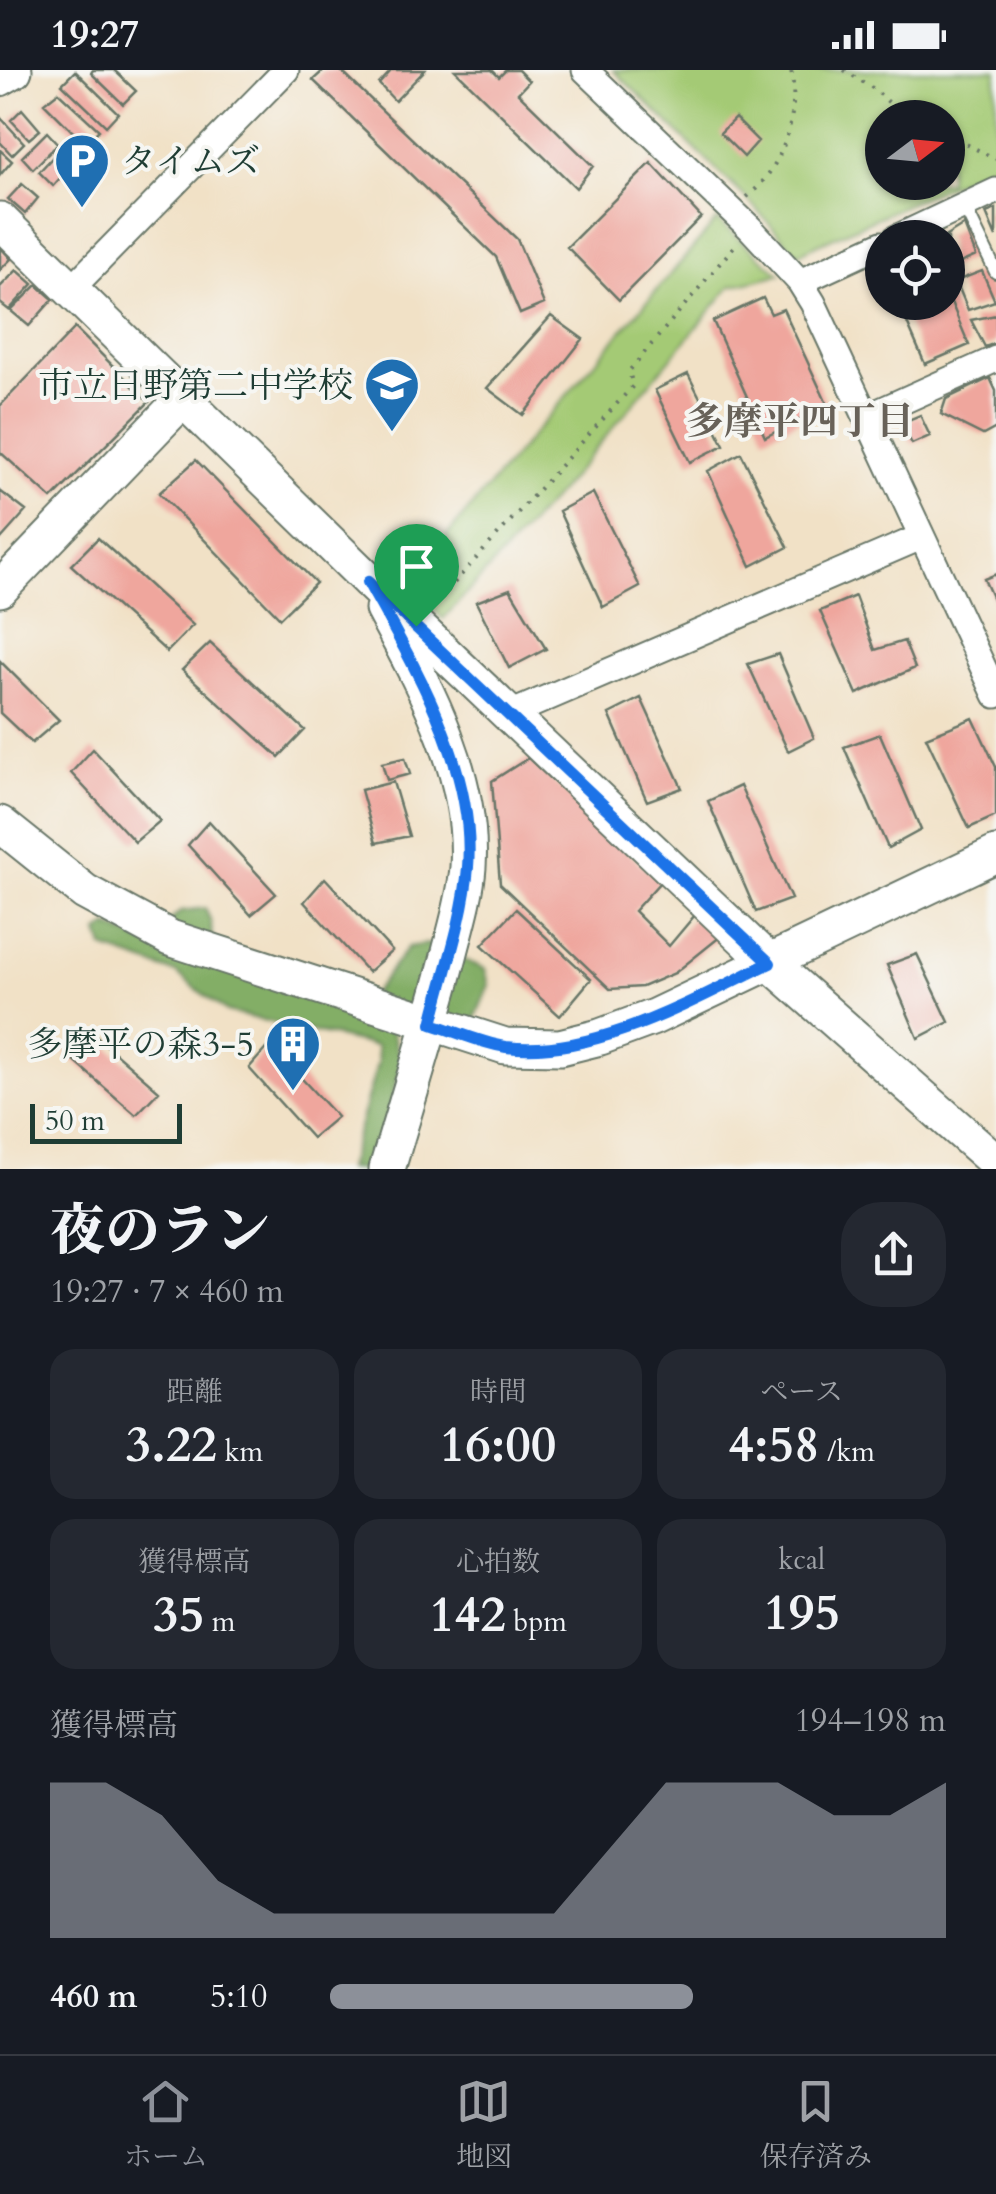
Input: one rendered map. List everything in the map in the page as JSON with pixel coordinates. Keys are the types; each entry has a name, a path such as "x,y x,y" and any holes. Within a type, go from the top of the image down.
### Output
{"street":[{"path":"0,78 14,70"},
{"path":"72,288 286,70"},
{"path":"585,70 742,220 800,282 996,695"},
{"path":"934,220 996,191"},
{"path":"0,220 368,582 770,963 996,1162"},
{"path":"800,282 865,252"},
{"path":"867,417 996,360"},
{"path":"0,589 183,399"},
{"path":"510,714 921,537"},
{"path":"368,582 424,684 448,743 464,806 468,866 432,1024 387,1169"},
{"path":"424,684 456,664"},
{"path":"0,824 85,892 170,938 505,1046 560,1047 600,1037 654,1016 996,854"}],"lane":[{"path":"964,206 996,272"}],"path":[{"path":"416,626 633,386 629,371 742,220 753,192 787,139 794,110 791,70"},
{"path":"844,70 887,100"},
{"path":"965,142 996,158"}],"green space":[{"path":"613,70 996,70 996,164 965,178 965,100 865,100 865,200 916,200 797,254 746,198"},
{"path":"717,220 780,274 731,286 561,490 443,619 406,583"},
{"path":"205,908 211,922 213,962 359,1012 408,947 428,944 485,969 489,985 471,1029 389,1023 402,1062 374,1169 347,1169 378,1061 376,1046 227,1012 176,973 104,948 99,932 109,926 145,943 181,911"}],"building":[{"path":"114,70 136,91 123,104 91,73"},
{"path":"324,70 340,70 517,239 544,304 520,314 496,257 313,80"},
{"path":"392,70 425,70 395,101 379,84"},
{"path":"455,70 492,70 499,77 506,70 518,70 529,81 518,93 593,166 576,188"},
{"path":"75,71 118,113 106,126 62,84"},
{"path":"58,92 99,130 85,144 44,103"},
{"path":"22,109 40,130 29,139 11,120"},
{"path":"0,117 24,143 12,155 0,142"},
{"path":"735,118 758,141 744,157 720,133"},
{"path":"47,132 58,144 33,169 22,157"},
{"path":"61,148 75,161 53,186 39,172"},
{"path":"0,150 12,161 0,175"},
{"path":"651,163 701,217 619,300 567,247"},
{"path":"22,184 38,198 25,214 8,199"},
{"path":"996,209 996,237 986,213"},
{"path":"965,228 976,256 965,261"},
{"path":"0,247 11,259 0,270"},
{"path":"17,270 33,284 9,310 0,303 0,287"},
{"path":"982,271 995,301 968,310 965,278"},
{"path":"37,285 53,299 29,326 11,311"},
{"path":"763,298 771,314 783,309 828,406 765,437 713,321"},
{"path":"996,315 996,343 985,347 971,320"},
{"path":"551,316 583,339 523,415 487,388"},
{"path":"906,320 958,320 969,345 925,364"},
{"path":"75,328 149,402 52,499 0,452 0,406"},
{"path":"688,374 724,445 690,462 655,390"},
{"path":"990,378 996,391 996,428 983,435 941,414 946,399"},
{"path":"920,415 930,436 912,444 901,423"},
{"path":"741,453 788,547 751,566 708,471"},
{"path":"196,460 316,583 280,618 159,493"},
{"path":"0,491 26,511 0,540"},
{"path":"593,493 640,587 603,607 559,511"},
{"path":"98,538 193,625 167,652 71,565"},
{"path":"996,574 996,606 984,579"},
{"path":"510,589 546,649 509,668 476,602"},
{"path":"855,596 875,650 904,641 915,668 857,694 820,611"},
{"path":"210,643 305,730 279,757 182,670"},
{"path":"778,654 814,738 788,751 748,664"},
{"path":"0,661 59,720 32,743 0,713"},
{"path":"641,698 682,788 647,801 609,714"},
{"path":"973,718 996,767 996,816 969,828 926,737"},
{"path":"880,734 921,830 888,848 844,747"},
{"path":"93,749 160,821 135,842 71,773"},
{"path":"405,758 410,774 387,780 382,763"},
{"path":"528,758 660,882 634,911 669,946 695,915 721,936 675,973 642,987 610,989 500,884 492,781"},
{"path":"393,782 409,836 376,843 361,790"},
{"path":"740,786 791,899 756,912 708,801"},
{"path":"209,821 276,894 251,915 188,845"},
{"path":"325,878 392,951 368,972 304,902"},
{"path":"516,909 591,979 560,1016 482,945"},
{"path":"917,954 949,1022 918,1038 887,965"},
{"path":"90,1031 159,1091 136,1115 66,1054"},
{"name":"多摩平の森3-5","path":"270,1044 337,1117 312,1138 249,1068"}],"place":[{"name":"タイムズ","path":"82,210"},
{"name":"市立日野第二中学校","path":"392,434"},
{"name":"多摩平の森3-5","path":"293,1093"}],"district":[{"name":"多摩平四丁目","path":"800,421"}],"route":[{"path":"368,582 416,626 770,963 654,1016 600,1037 560,1047 505,1046 432,1024 468,866 464,806 448,743 424,684 368,582"}]}
